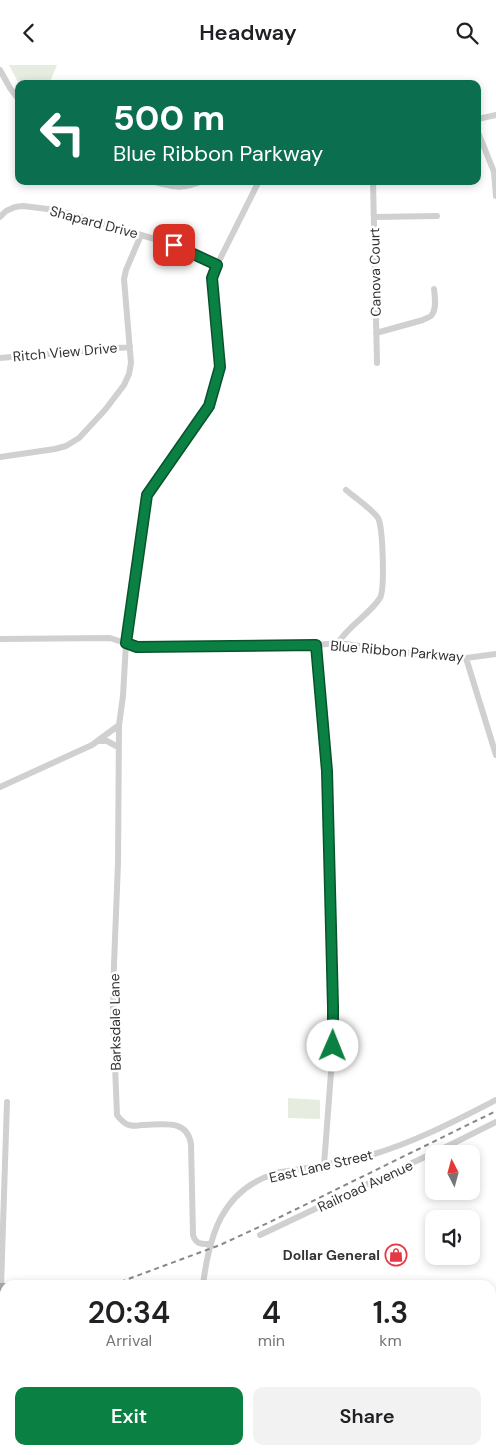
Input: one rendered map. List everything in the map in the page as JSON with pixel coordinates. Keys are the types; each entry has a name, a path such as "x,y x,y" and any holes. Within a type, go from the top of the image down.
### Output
{"street":[{"path":"0,70 15,94"},
{"path":"481,118 496,115"},
{"path":"481,140 494,172 496,195"},
{"path":"168,185 176,187 193,185"},
{"name":"Barksdale Lane","path":"211,1244 199,1244 195,1241 193,1235 190,1135 186,1130 174,1125 130,1126 117,1115 113,1006 118,863 118,725 124,696 126,643 147,495 209,406 220,367 212,278 257,185"},
{"name":"Canova Court","path":"373,185 377,363"},
{"name":"Shapard Drive","path":"0,217 6,211 15,207 31,206 56,210 174,245 217,265"},
{"path":"374,217 438,216"},
{"path":"0,457 66,446 79,438 105,410 124,385 131,363 124,279 141,235"},
{"path":"376,333 430,317 434,311 434,289"},
{"name":"Ritch View Drive","path":"0,358 130,347"},
{"path":"338,643 343,635 380,597 382,589 383,565 379,520 346,491"},
{"name":"Blue Ribbon Parkway","path":"0,639 110,638 137,647 316,645 338,643 447,658 466,658 496,654"},
{"path":"316,645 327,771 333,1007 332,1057 324,1165"},
{"path":"466,658 496,755"},
{"path":"0,787 92,745 118,725"},
{"path":"98,741 106,741 118,747"},
{"name":"East Lane Street","path":"204,1280 211,1244 218,1222 230,1202 247,1186 274,1174 360,1158 396,1147 432,1132 496,1100"},
{"path":"2,1280 7,1102"},
{"name":"Railroad Avenue","path":"260,1235 496,1122"}],"shaded area":[{"path":"9,65 57,65 51,80 17,80"},
{"path":"288,1098 320,1100 320,1119 288,1118"}],"railway":[{"path":"126,1280 220,1245 496,1111"}],"place":[{"name":"Dollar General","path":"396,1255"}],"route":[{"path":"174,245 217,265 212,278 220,367 209,406 147,495 126,643 137,647 316,645 327,771 333,1046"}]}
